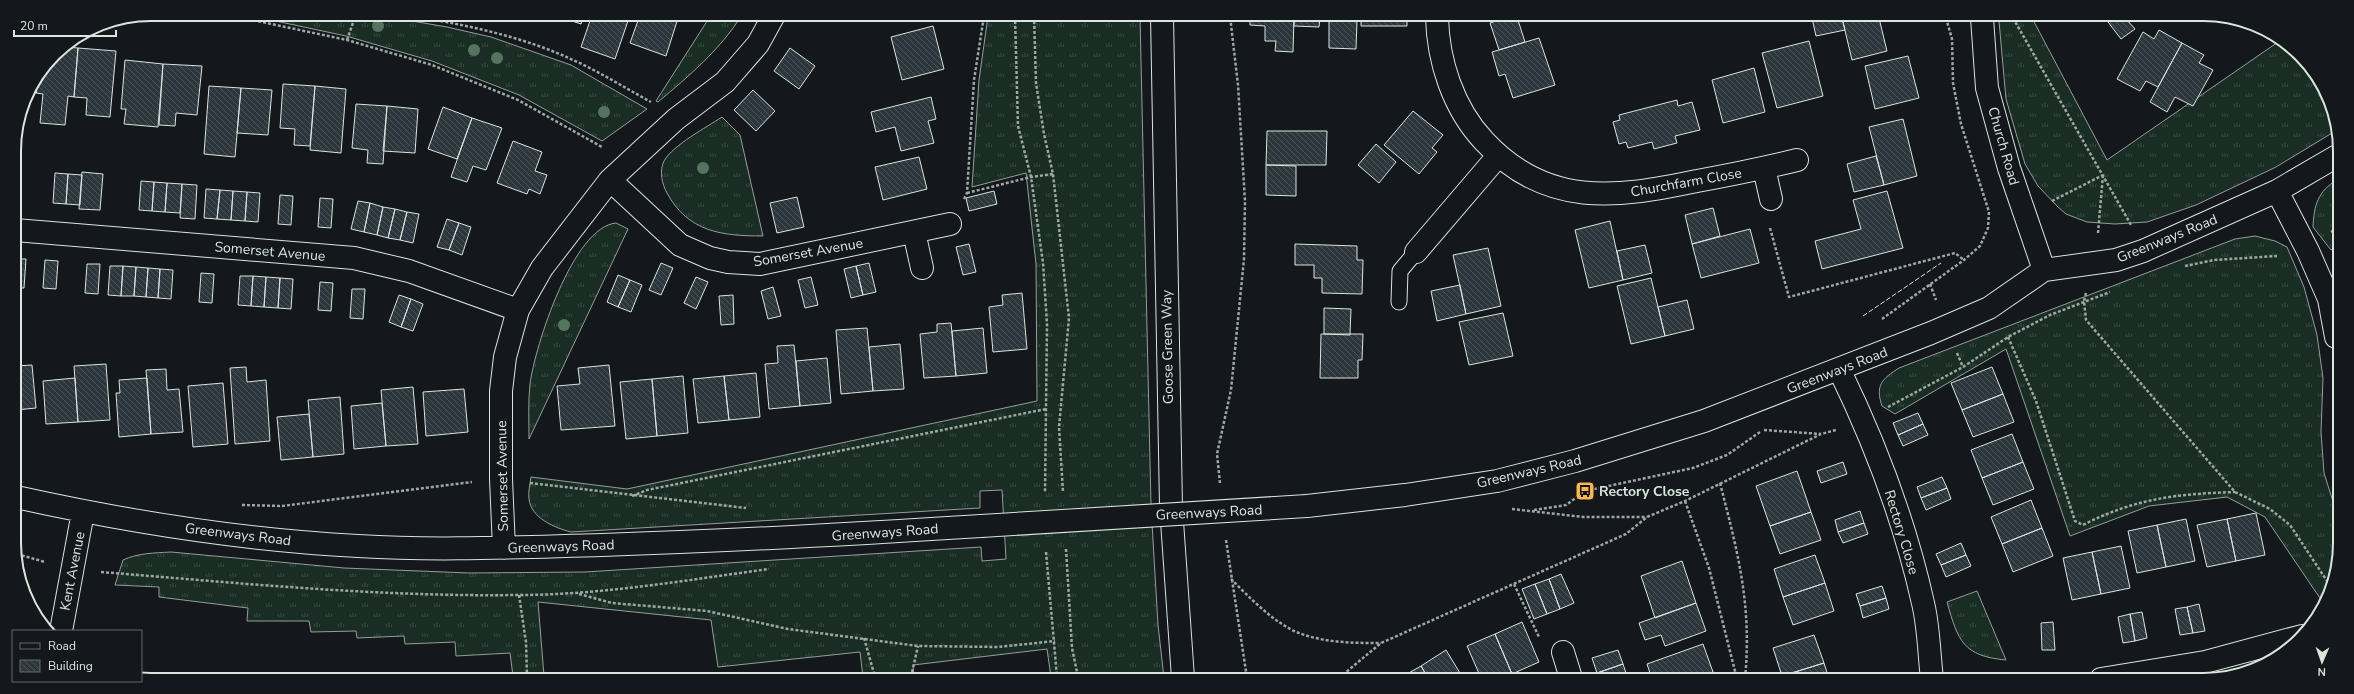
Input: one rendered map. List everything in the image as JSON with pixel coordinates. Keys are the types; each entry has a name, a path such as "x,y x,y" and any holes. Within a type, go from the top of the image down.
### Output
{"street":[{"name":"Somerset Avenue","path":"504,548 501,479 501,391 505,357 518,310 542,268 610,180 676,119 725,82 758,44 771,21"},
{"name":"Goose Green Way","path":"1162,21 1171,507 1183,673"},
{"name":"Churchfarm Close","path":"1437,21 1438,36 1444,68 1460,106 1474,130 1498,156 1523,174 1546,184 1577,193 1608,194 1647,191 1797,160"},
{"name":"Church Road","path":"1982,21 1987,88 2009,168 2044,270"},
{"path":"1416,252 1498,156"},
{"name":"Greenways Road","path":"21,498 83,512 232,536 359,546 504,548 779,540 1307,506 1405,495 1497,481 1575,461 1704,421 1931,333 1988,308 2044,270 2116,260 2143,251 2277,191 2333,158"},
{"path":"1764,168 1771,199"},
{"name":"Somerset Avenue","path":"610,180 680,245 710,258 728,262 760,264 950,224"},
{"path":"2277,191 2308,251 2329,299 2333,321"},
{"name":"Somerset Avenue","path":"21,230 354,258 409,270 518,310"},
{"path":"914,232 922,268"},
{"name":"Rectory Close","path":"1839,369 1863,421 1901,520 1924,605 1931,673"},
{"name":"Kent Avenue","path":"61,630 71,570 83,512"},
{"path":"2141,673 2205,662 2291,639"},
{"path":"1563,652 1569,673"}],"lane":[{"path":"1399,302 1400,271 1416,252"}],"path":[{"path":"262,21 347,40 432,65 518,100 603,148 627,165"},
{"path":"347,40 354,21"},
{"path":"442,21 492,33 573,60 652,103 676,119"},
{"path":"950,224 967,193 974,80 983,21"},
{"path":"1014,21 1018,126 1031,177 1043,263 1047,324 1045,498"},
{"path":"1034,21 1036,83 1044,134 1054,174 1069,318 1059,427 1063,495"},
{"path":"1220,485 1217,454 1231,390 1244,252 1244,185 1238,85 1231,21"},
{"path":"1881,320 1964,260 1980,246 1988,228 1989,212 1961,124 1953,83 1952,40 1947,21"},
{"path":"2015,21 2103,175 2143,251"},
{"path":"967,193 1031,177 1054,174"},
{"path":"1771,199 1767,220 1789,297 1955,253 1964,260"},
{"path":"2180,267 2214,260 2285,256 2308,251"},
{"path":"2113,291 2084,301 2086,320 2235,492 2270,509 2290,525 2327,581"},
{"path":"2008,337 2036,401 2075,521 2083,525 2110,511 2140,502 2179,494 2235,492"},
{"path":"632,496 647,490 1046,410"},
{"path":"1530,511 1566,505 1585,491 1693,468 1727,455 1763,430 1821,434"},
{"path":"239,505 282,506 501,479 632,496 754,509"},
{"path":"1720,483 1740,562 1747,605 1748,649 1746,673"},
{"path":"1686,501 1709,568 1735,673"},
{"path":"1345,673 1381,643 1626,534 1648,517 1583,517 1510,508"},
{"path":"1225,532 1230,579 1246,673"},
{"path":"1066,542 1072,648 1077,673"},
{"path":"1046,544 1057,673"},
{"path":"71,570 390,594 519,596 577,593 773,569"},
{"path":"1230,579 1260,608 1298,633 1343,643 1381,643"},
{"path":"1514,584 1543,647 1563,652"},
{"path":"577,593 612,603 707,611 788,629 918,646 998,647 1055,641"},
{"path":"519,596 526,642 527,673"},
{"path":"864,638 874,673"},
{"path":"912,673 918,646"}],"green space":[{"path":"276,21 412,21 491,37 571,65 647,109 602,141 519,95 432,61 346,36"},
{"path":"707,21 738,21 724,40 703,62 658,102 656,101"},
{"path":"987,21 1140,21 1151,506 1158,625 1163,673 1050,673 1047,649 913,665 914,673 863,673 860,652 718,667 711,620 538,602 544,673 513,673 510,653 456,656 455,642 405,644 404,636 357,638 356,631 311,632 309,621 247,621 248,608 159,597 159,587 115,585 123,560 152,553 171,552 344,568 469,573 585,572 981,547 982,561 1006,559 1002,490 980,491 980,508 571,532 551,525 539,517 534,512 529,499 531,477 627,489 1037,401 1036,264 1026,173 972,187 979,80"},
{"path":"1999,21 2034,21 2107,160 2276,44 2289,53 2301,65 2311,79 2320,94 2326,109 2332,133 2276,167 2196,205 2147,222 2115,224 2087,222 2066,214 2038,186 2025,164 2006,99"},
{"path":"722,117 740,135 763,236 720,233 696,224 675,206 664,186 662,165 668,155 699,131"},
{"path":"2333,183 2333,248 2331,250 2313,227 2314,212 2318,199 2325,189"},
{"path":"616,223 628,229 529,439 530,384 533,366 548,317 571,266 585,244 600,230"},
{"path":"2255,236 2275,241 2287,247 2304,287 2317,335 2323,378 2321,432 2324,473 2333,502 2332,560 2329,576 2320,599 2265,517 2227,497 2149,506 2070,536 2006,349 1895,414 1882,406 1879,393 1882,383 1884,379 1899,368 2235,239"},
{"path":"1977,591 2006,660 1980,655 1971,650 1964,644 1955,627 1947,602"}],"building":[{"path":"572,21 582,21 581,24"},
{"path":"590,21 628,21 615,59 581,47"},
{"path":"638,21 677,21 666,56 630,43"},
{"path":"1250,21 1294,21 1293,52 1275,51 1276,41 1265,41 1265,26 1250,25"},
{"path":"1294,21 1320,21 1319,27 1294,26"},
{"path":"1329,21 1357,21 1356,49 1329,48"},
{"path":"1361,21 1407,21 1407,26 1361,26"},
{"path":"1496,21 1518,21 1525,42 1499,50 1490,23"},
{"path":"1813,21 1843,21 1845,30 1816,36"},
{"path":"1843,21 1880,21 1887,51 1852,60"},
{"path":"2107,21 2128,21 2135,29 2121,39"},
{"path":"933,26 944,69 902,80 891,37"},
{"path":"2159,30 2182,43 2158,87 2146,81 2140,91 2117,79 2143,32 2154,39"},
{"path":"1539,38 1555,85 1513,98 1505,74 1499,76 1492,52"},
{"path":"1809,41 1823,96 1777,108 1762,53"},
{"path":"2182,43 2204,55 2199,63 2213,70 2193,106 2175,97 2167,112 2150,102"},
{"path":"73,48 78,48 74,97 68,96 65,125 40,123 43,94 36,93 38,86 53,65"},
{"path":"78,48 116,51 110,117 86,115 87,98 74,97"},
{"path":"790,48 815,66 799,89 774,71"},
{"path":"1908,56 1919,98 1875,109 1865,66"},
{"path":"125,60 163,64 158,127 124,124 126,109 121,109"},
{"path":"163,64 202,66 197,115 176,113 175,126 159,125"},
{"path":"1754,68 1765,112 1723,123 1712,80"},
{"path":"283,84 315,86 310,146 294,145 295,129 280,128"},
{"path":"209,86 241,88 235,157 204,154"},
{"path":"315,86 346,89 341,153 310,150"},
{"path":"241,88 272,90 268,135 237,133"},
{"path":"753,90 775,111 756,131 734,110"},
{"path":"931,97 936,119 928,121 934,143 901,151 895,127 876,132 871,112"},
{"path":"1677,100 1678,106 1692,102 1700,130 1675,136 1677,143 1654,149 1652,142 1628,148 1626,142 1619,144 1613,122 1620,120 1619,115"},
{"path":"356,104 387,106 383,164 367,163 368,150 352,148"},
{"path":"387,106 418,109 415,153 383,151"},
{"path":"443,107 472,118 457,159 428,149"},
{"path":"1413,111 1443,135 1432,148 1437,152 1419,174 1384,145"},
{"path":"472,118 502,128 486,170 473,166 467,182 451,177"},
{"path":"1903,119 1917,176 1884,185 1869,127"},
{"path":"1267,131 1327,131 1326,165 1266,165"},
{"path":"513,141 542,152 535,171 547,175 540,194 529,189 527,194 497,183"},
{"path":"1376,144 1396,162 1379,183 1358,165"},
{"path":"1876,156 1884,185 1854,192 1847,164"},
{"path":"919,157 927,189 883,200 875,167"},
{"path":"1266,165 1296,166 1296,196 1266,195"},
{"path":"82,172 103,174 100,210 79,209"},
{"path":"55,173 68,174 66,204 53,203"},
{"path":"68,174 82,175 80,205 66,204"},
{"path":"141,181 154,182 152,211 139,210"},
{"path":"154,182 167,183 165,212 152,211"},
{"path":"167,183 182,184 180,213 165,212"},
{"path":"182,184 197,185 195,219 180,218"},
{"path":"206,189 220,190 217,219 204,218"},
{"path":"220,190 233,191 231,220 217,219"},
{"path":"233,191 247,192 245,221 231,220"},
{"path":"994,191 997,204 969,211 966,198"},
{"path":"1887,191 1903,248 1822,269 1815,241 1861,229 1853,200"},
{"path":"247,192 260,193 258,222 245,221"},
{"path":"280,195 293,196 291,225 278,224"},
{"path":"797,197 804,227 777,233 770,203"},
{"path":"320,198 333,199 331,228 318,227"},
{"path":"358,201 370,203 364,232 351,229"},
{"path":"370,203 383,207 377,235 364,232"},
{"path":"383,207 395,209 388,238 377,235"},
{"path":"1713,208 1720,236 1692,244 1685,215"},
{"path":"395,209 407,212 400,240 388,238"},
{"path":"407,212 419,214 413,243 400,240"},
{"path":"447,219 459,223 449,250 437,247"},
{"path":"1610,221 1623,280 1589,288 1575,230"},
{"path":"459,223 471,227 462,255 449,250"},
{"path":"1750,229 1759,263 1701,278 1692,244"},
{"path":"969,244 976,272 963,275 956,247"},
{"path":"1295,244 1357,246 1357,260 1363,260 1362,294 1322,293 1322,278 1314,278 1314,265 1295,265"},
{"path":"1645,245 1652,273 1623,280 1617,251"},
{"path":"1488,248 1501,306 1466,314 1453,255"},
{"path":"21,259 26,259 24,288 21,288"},
{"path":"45,260 58,261 56,289 43,288"},
{"path":"661,263 673,268 661,295 649,290"},
{"path":"869,263 876,292 863,295 856,266"},
{"path":"87,264 100,264 98,294 85,293"},
{"path":"110,266 123,266 121,296 108,295"},
{"path":"123,266 136,267 134,296 121,296"},
{"path":"856,266 863,295 851,298 844,269"},
{"path":"136,267 148,268 146,297 134,296"},
{"path":"148,268 160,269 158,298 146,297"},
{"path":"160,269 173,270 171,299 158,298"},
{"path":"201,273 214,274 212,303 199,302"},
{"path":"618,275 630,280 618,307 607,302"},
{"path":"240,276 253,276 251,306 238,305"},
{"path":"253,276 266,277 264,307 251,306"},
{"path":"266,277 280,278 278,308 264,307"},
{"path":"696,277 708,282 696,309 684,303"},
{"path":"811,277 818,305 805,308 798,280"},
{"path":"280,278 293,279 291,309 278,308"},
{"path":"1651,278 1665,336 1631,344 1617,286"},
{"path":"630,280 642,285 631,312 618,307"},
{"path":"320,282 333,283 331,311 318,310"},
{"path":"1460,285 1466,314 1437,321 1431,291"},
{"path":"773,287 781,316 768,319 761,291"},
{"path":"352,289 365,289 363,319 350,318"},
{"path":"1022,293 1027,349 993,352 989,307 1003,305 1002,295"},
{"path":"399,295 411,299 401,327 389,322"},
{"path":"733,295 734,324 721,325 719,296"},
{"path":"411,299 423,304 413,331 401,327"},
{"path":"1687,300 1694,329 1665,336 1658,307"},
{"path":"1324,308 1351,309 1350,335 1324,334"},
{"path":"1503,313 1513,356 1469,365 1459,322"},
{"path":"951,323 956,376 924,378 920,334 937,332 937,324"},
{"path":"867,328 873,391 841,394 836,330"},
{"path":"983,328 987,373 956,376 952,331"},
{"path":"1321,334 1363,334 1362,360 1358,360 1358,378 1320,378"},
{"path":"900,344 904,389 873,391 869,347"},
{"path":"794,345 800,406 769,409 765,364 778,363 777,346"},
{"path":"827,358 831,403 800,406 796,361"},
{"path":"106,364 110,420 78,422 74,366"},
{"path":"32,365 36,408 21,410 21,366"},
{"path":"609,365 615,426 561,430 557,386 580,384 578,368"},
{"path":"246,367 247,382 266,380 270,441 235,444 230,368"},
{"path":"1992,367 2003,394 1962,410 1951,383"},
{"path":"166,369 167,390 179,389 183,432 151,434 146,370"},
{"path":"756,373 760,417 729,420 724,376"},
{"path":"683,376 688,433 657,436 652,379"},
{"path":"724,376 729,420 698,423 693,379"},
{"path":"75,378 78,422 46,424 43,381"},
{"path":"147,378 151,434 119,437 116,393 120,393 119,380"},
{"path":"652,379 657,436 626,439 620,382"},
{"path":"223,383 228,444 193,447 188,386"},
{"path":"413,387 418,444 386,446 381,390"},
{"path":"464,389 468,432 426,436 423,392"},
{"path":"2003,394 2014,422 1973,437 1962,410"},
{"path":"340,397 344,454 313,457 308,400"},
{"path":"382,403 386,446 354,449 351,406"},
{"path":"1918,413 1923,424 1898,435 1893,423"},
{"path":"309,414 313,457 281,460 277,417"},
{"path":"1923,424 1928,435 1903,446 1898,435"},
{"path":"2012,434 2023,462 1982,478 1971,450"},
{"path":"1843,462 1847,474 1821,483 1817,471"},
{"path":"2023,462 2034,489 1993,505 1982,478"},
{"path":"1797,471 1811,512 1770,526 1756,486"},
{"path":"1942,477 1947,488 1921,498 1917,487"},
{"path":"1947,488 1951,499 1926,510 1921,498"},
{"path":"2031,500 2042,528 2002,544 1991,517"},
{"path":"1860,511 1864,523 1838,532 1835,520"},
{"path":"1811,512 1821,540 1780,554 1770,526"},
{"path":"2256,513 2265,555 2236,561 2227,519"},
{"path":"2186,519 2195,561 2166,567 2157,525"},
{"path":"2227,519 2236,561 2207,567 2197,525"},
{"path":"1864,523 1868,534 1843,543 1838,532"},
{"path":"2157,525 2166,567 2137,573 2128,531"},
{"path":"2042,528 2053,556 2013,572 2002,544"},
{"path":"1961,543 1966,555 1941,565 1936,554"},
{"path":"2121,546 2130,588 2101,594 2092,552"},
{"path":"2092,552 2101,594 2072,600 2063,558"},
{"path":"1815,555 1825,583 1783,597 1774,569"},
{"path":"1966,555 1971,566 1946,577 1941,565"},
{"path":"1682,561 1696,603 1655,618 1641,576"},
{"path":"1561,574 1574,603 1560,609 1549,579"},
{"path":"1549,579 1560,609 1547,614 1535,584"},
{"path":"1825,583 1834,611 1793,625 1783,597"},
{"path":"1535,584 1547,614 1534,619 1522,589"},
{"path":"1882,586 1886,598 1860,606 1856,594"},
{"path":"1886,598 1889,609 1863,618 1860,606"},
{"path":"1696,603 1706,631 1665,646 1661,635 1645,640 1639,623"},
{"path":"2199,604 2205,631 2193,633 2187,607"},
{"path":"2187,607 2193,633 2180,635 2175,609"},
{"path":"2142,612 2147,638 2135,641 2130,614"},
{"path":"2130,614 2135,641 2123,643 2118,617"},
{"path":"1522,622 1539,662 1512,673 1495,634"},
{"path":"2053,622 2055,650 2042,650 2041,623"},
{"path":"1495,634 1512,673 1479,673 1467,646"},
{"path":"1814,635 1824,663 1792,673 1781,673 1773,648"},
{"path":"1703,644 1713,672 1650,673 1647,664"},
{"path":"1446,650 1460,673 1425,673 1421,666"},
{"path":"1618,650 1623,664 1597,673 1592,658"},
{"path":"1824,663 1827,673 1792,673"},
{"path":"1623,664 1626,673 1597,673"},
{"path":"1421,666 1425,673 1409,673"}],"fence":[{"path":"1863,316 1941,263"}],"place":[{"name":"Rectory Close","path":"1585,491"}]}
